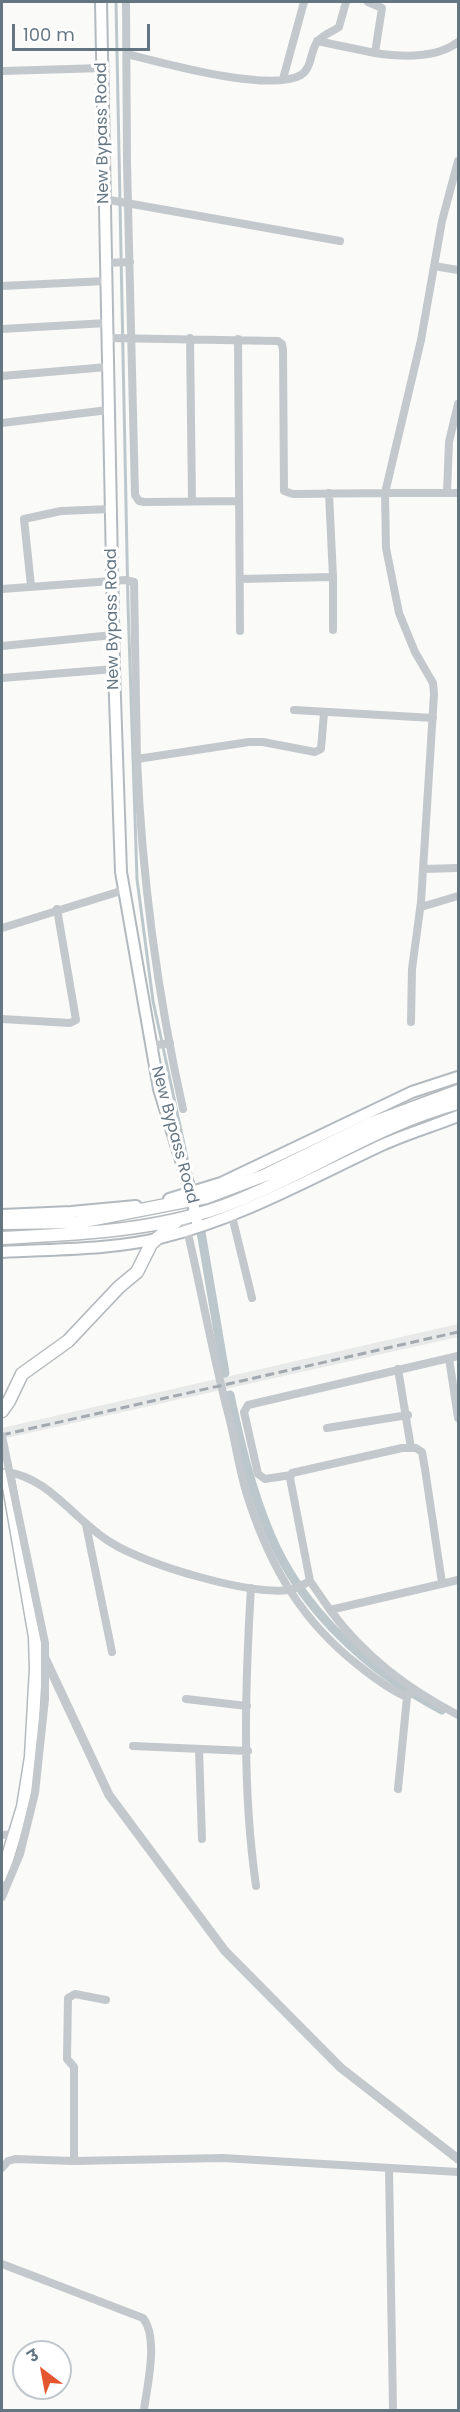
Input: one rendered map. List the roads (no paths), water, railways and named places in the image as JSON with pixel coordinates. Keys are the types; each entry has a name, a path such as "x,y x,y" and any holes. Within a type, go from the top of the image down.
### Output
{"main road":[{"name":"New Bypass Road","path":"101,2 113,635 124,890 162,1044 159,1089 192,1197 188,1222"},
{"path":"2,1215 131,1206 192,1197 412,1092 459,1077"},
{"path":"2,1223 79,1222 240,1187 372,1123 459,1091"},
{"path":"2,1411 22,1374 68,1341 119,1287 137,1272 148,1248 157,1239 188,1222 234,1203 387,1129 459,1103"},
{"path":"2,1238 80,1234 232,1216 385,1144 459,1116"},
{"path":"2,1252 74,1248 157,1239"},
{"path":"2,1437 35,1637 31,1757 23,1807 2,1876"}],"street":[{"path":"126,2 127,54 122,202 126,339 136,499 144,502 238,501"},
{"path":"283,80 304,2"},
{"path":"335,46 346,2"},
{"path":"368,2 382,8 375,53"},
{"path":"127,54 219,75 283,80 304,73 317,41 339,27"},
{"path":"317,41 335,46 408,57 439,51 459,42"},
{"path":"2,71 103,68"},
{"path":"411,1022 412,969 421,907 433,718 433,682 415,652 399,613 386,548 385,493 420,340 442,221 459,161"},
{"path":"104,199 340,241"},
{"path":"105,263 124,263"},
{"path":"434,266 459,270"},
{"path":"2,286 106,281"},
{"path":"2,329 107,323"},
{"path":"107,338 270,338 282,344 284,490 293,494 459,493"},
{"path":"190,339 192,501"},
{"path":"238,339 240,631"},
{"path":"2,376 107,367"},
{"path":"447,493 449,442 459,404"},
{"path":"2,423 108,410"},
{"path":"329,492 333,630"},
{"path":"31,586 24,519 61,511 111,509"},
{"path":"240,579 333,577"},
{"path":"2,589 128,580 135,584 134,683 143,872 162,1044 183,1109"},
{"path":"2,646 113,635"},
{"path":"2,678 114,669"},
{"path":"294,710 433,718"},
{"path":"137,759 249,742 263,742 315,752 321,749 324,713"},
{"path":"423,869 459,868"},
{"path":"2,928 124,890"},
{"path":"421,907 459,896"},
{"path":"2,1019 70,1023 76,1020 57,909"},
{"path":"232,1216 252,1298"},
{"path":"188,1222 218,1381 249,1500 263,1539 290,1590 321,1634 370,1674 459,1715"},
{"path":"442,1583 422,1452 411,1448 265,1479 258,1474 251,1450 245,1407 259,1401 459,1356"},
{"path":"449,1358 459,1418"},
{"path":"398,1369 408,1415 411,1448"},
{"path":"327,1428 408,1415"},
{"path":"2,1437 45,1643 44,1709 35,1793 20,1854 2,1897"},
{"path":"6,1472 23,1474 37,1482 86,1525 129,1552 214,1581 251,1588 290,1590 308,1582"},
{"path":"291,1475 308,1582 367,1653 411,1693"},
{"path":"86,1525 111,1652"},
{"path":"330,1610 459,1580"},
{"path":"251,1588 247,1706 249,1839 256,1886"},
{"path":"35,1637 109,1795 225,1951 342,2068 459,2159"},
{"path":"398,1788 411,1693"},
{"path":"186,1699 247,1706"},
{"path":"133,1746 248,1751"},
{"path":"199,1749 202,1839"},
{"path":"2,1835 15,1834"},
{"path":"74,2161 74,2067 67,2059 68,1998 75,1994 106,2000"},
{"path":"2,2168 8,2161 15,2159 74,2161 223,2157 459,2172"},
{"path":"389,2168 393,2410"},
{"path":"2,2264 143,2318 148,2325 151,2340 144,2410"}],"waterway":[{"path":"116,2 128,605 137,879 153,1001 190,1172"},
{"path":"201,1232 225,1373"},
{"path":"230,1395 247,1465 263,1517 284,1562 300,1589 341,1637 364,1658 415,1695 442,1710"}],"railway":[{"path":"2,1435 458,1332"}]}
